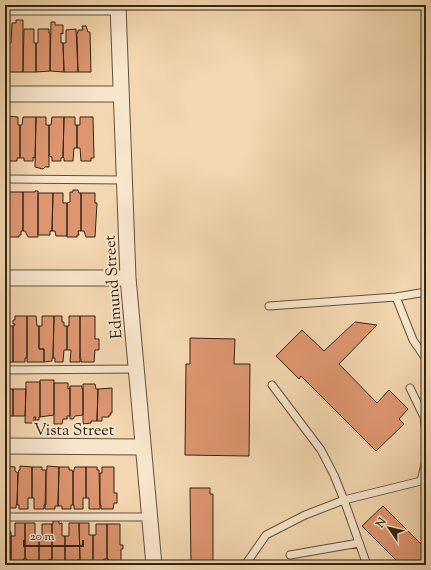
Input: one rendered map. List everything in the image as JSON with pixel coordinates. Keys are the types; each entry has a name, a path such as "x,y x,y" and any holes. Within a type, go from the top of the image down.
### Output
{"street":[{"name":"Edmund Street","path":"118,8 128,278 154,565"},
{"path":"5,94 121,94"},
{"path":"5,278 128,278"},
{"name":"Vista Street","path":"5,446 143,447"}],"lane":[{"path":"5,11 118,8"},
{"path":"5,179 124,180"},
{"path":"269,306 396,297 426,292"},
{"path":"396,297 413,340 426,359"},
{"path":"5,370 136,369"},
{"path":"272,385 321,450 334,475 367,565"},
{"path":"410,388 424,416 426,432"},
{"path":"426,460 421,481 426,488"},
{"path":"245,565 266,536 305,515 344,500 421,481"},
{"path":"5,517 150,516"},
{"path":"290,555 359,543"}],"building":[{"path":"16,20 23,20 23,72 9,72 9,43 11,43 12,23 16,23"},
{"path":"51,22 55,22 55,25 63,25 61,43 63,43 64,72 50,71"},
{"path":"82,26 86,26 88,32 90,32 91,72 78,72 77,33 78,30 83,30"},
{"path":"5,29 7,29 7,43 9,43 9,72 5,72"},
{"path":"24,29 34,29 34,43 36,43 36,72 23,72"},
{"path":"38,29 49,29 50,71 36,72 36,43 38,43"},
{"path":"76,29 78,72 64,72 63,43 66,43 66,30"},
{"path":"5,116 6,116 5,157"},
{"path":"6,116 18,117 18,125 20,125 20,158 17,158 17,161 7,161 6,157"},
{"path":"23,117 36,117 35,158 33,157 33,161 24,161 24,158 20,158 20,125 22,125"},
{"path":"36,117 46,117 46,125 49,125 49,167 45,167 43,169 35,167"},
{"path":"52,117 64,117 63,157 61,158 61,161 52,161 52,157 49,156 49,125 51,125"},
{"path":"64,117 75,117 75,125 77,125 77,148 74,148 73,161 64,161 63,157"},
{"path":"80,117 93,117 94,158 91,158 91,161 81,161 80,148 77,148 77,125 80,125"},
{"path":"73,190 78,190 79,193 81,193 81,231 78,231 79,235 77,235 77,237 67,237 67,203 70,202 70,192 73,192"},
{"path":"38,191 38,237 28,237 25,231 23,231 23,192"},
{"path":"5,192 9,192 9,237 5,237"},
{"path":"9,192 23,192 23,231 21,231 21,235 19,235 19,237 9,237"},
{"path":"38,193 53,193 52,231 50,231 50,235 38,235"},
{"path":"53,193 63,193 63,203 67,203 67,236 56,236 55,231 52,231"},
{"path":"81,193 95,193 95,203 97,203 95,237 86,237 84,231 81,231"},
{"path":"5,316 9,316 9,326 13,326 13,362 5,362"},
{"path":"15,316 27,316 27,358 25,358 25,362 13,362 13,326 15,324 13,324 13,320 15,320"},
{"path":"27,316 36,316 37,326 39,326 39,349 44,349 44,362 27,362"},
{"path":"42,316 54,316 52,361 44,362 44,349 39,349 39,326 42,326"},
{"path":"54,316 62,316 64,326 67,326 67,350 64,350 63,362 55,362 55,358 53,358"},
{"path":"69,316 80,316 80,362 70,362 71,350 67,350 67,326 69,326"},
{"path":"80,316 95,316 95,339 99,339 99,350 95,350 94,362 81,362 80,359"},
{"path":"355,322 377,325 339,364 377,403 389,390 408,409 399,419 404,424 376,451 301,376 299,379 276,356 302,330 324,351"},
{"path":"190,338 235,339 234,364 250,364 249,456 185,455 186,364 190,364"},
{"path":"40,380 54,380 54,415 40,417"},
{"path":"26,382 40,382 40,417 39,420 35,420 36,417 34,417 34,423 25,423"},
{"path":"54,383 68,383 68,389 70,388 70,416 67,416 67,419 63,419 62,424 54,424"},
{"path":"83,384 95,384 96,389 98,389 97,421 91,421 91,423 83,424"},
{"path":"70,386 82,386 83,389 83,415 75,416 73,419 70,419"},
{"path":"112,388 112,413 110,413 111,415 109,415 109,417 102,417 102,421 97,421 98,389"},
{"path":"5,389 13,389 13,416 5,416"},
{"path":"13,389 26,389 25,416 13,416"},
{"path":"5,466 15,467 15,471 18,473 16,508 7,508 7,498 5,498"},
{"path":"20,466 32,467 32,498 28,498 28,509 19,509 19,505 17,505 18,473"},
{"path":"47,466 59,467 58,506 55,506 55,509 45,509"},
{"path":"32,467 42,467 42,470 46,470 46,505 44,505 44,509 34,509 34,498 32,498"},
{"path":"59,467 69,467 69,470 72,470 73,473 73,505 71,505 71,509 62,509 62,506 58,506"},
{"path":"75,467 86,467 86,498 83,498 83,509 74,509 73,505 73,473"},
{"path":"86,467 97,467 97,470 99,470 100,509 89,509 89,498 86,498"},
{"path":"102,467 114,467 114,493 117,493 117,503 114,503 113,509 101,509 100,473 102,473"},
{"path":"190,488 210,488 210,494 213,494 213,565 191,565"},
{"path":"383,506 426,549 426,565 401,565 362,526"},
{"path":"53,521 59,521 59,524 62,523 62,536 65,536 65,565 52,565"},
{"path":"15,523 25,523 25,559 23,559 23,565 11,565 11,536 15,536"},
{"path":"25,523 35,523 35,536 39,536 39,565 27,565 27,559 25,559"},
{"path":"69,523 79,523 80,560 77,560 77,564 75,565 65,565 65,536 69,536"},
{"path":"79,523 89,523 89,535 93,535 93,565 81,565"},
{"path":"5,524 8,524 8,532 11,532 11,565 5,565"},
{"path":"42,524 52,524 52,560 49,559 48,565 39,565 39,536 42,536"},
{"path":"96,524 107,524 107,559 104,559 103,565 93,565 93,535 96,535"},
{"path":"107,524 120,524 120,545 123,545 123,549 121,549 121,565 109,565 109,560 107,559"}]}
